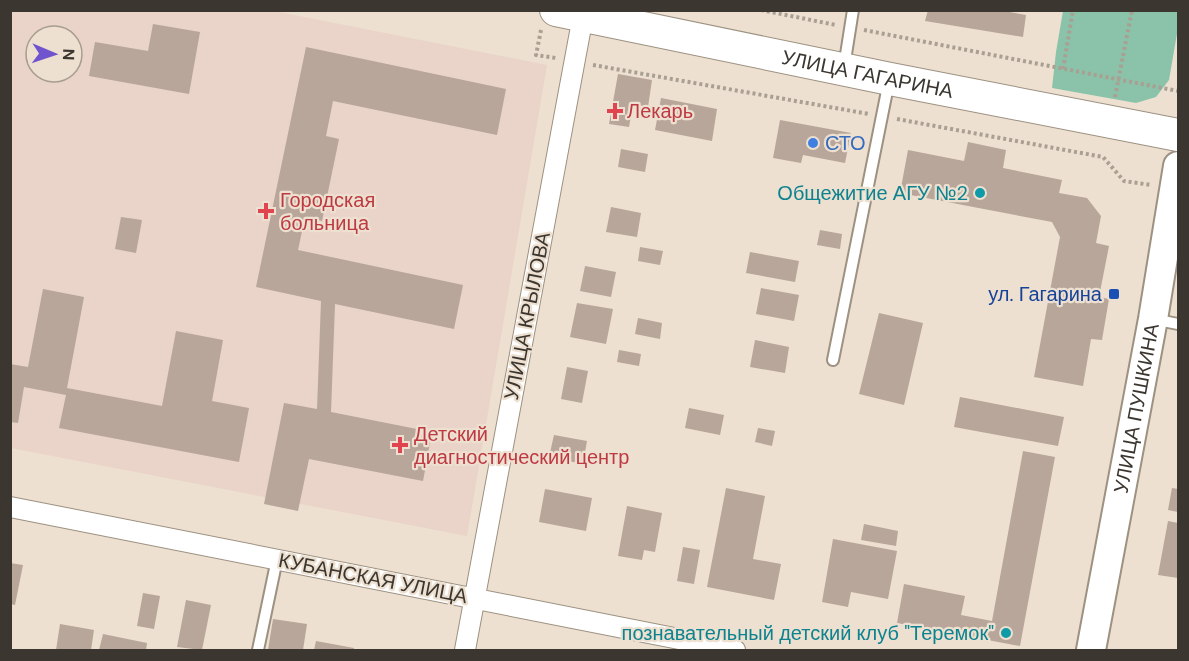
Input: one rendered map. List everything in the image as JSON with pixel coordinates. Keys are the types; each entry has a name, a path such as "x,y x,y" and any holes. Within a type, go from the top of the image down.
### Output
{"main road":[{"name":"УЛИЦА ГАГАРИНА","path":"560,16 1179,135"},
{"name":"УЛИЦА ПУШКИНА","path":"1091,651 1166,321 1176,177"}],"street":[{"name":"УЛИЦА КРЫЛОВА","path":"465,651 575,61 560,16"},
{"name":"КУБАНСКАЯ УЛИЦА","path":"10,507 735,651"}],"lane":[{"path":"844,70 854,10"},
{"path":"833,360 890,79"},
{"path":"258,651 277,559"}],"path":[{"path":"761,10 1179,91"},
{"path":"1063,69 1073,10"},
{"path":"1119,80 1132,10"},
{"path":"560,16 536,55 1103,157 1124,181 1176,177"}],"shaded area":[{"name":"Городская больница","path":"10,11 274,11 547,65 467,536 11,448"}],"green space":[{"path":"1063,11 1178,11 1178,28 1169,80 1156,97 1136,103 1052,88"}],"building":[{"path":"928,10 998,10 1026,15 1023,37 925,21"},
{"path":"153,24 200,32 189,94 89,76 95,42 148,51"},
{"path":"306,47 506,89 497,135 333,101 326,136 339,139 322,221 305,217 298,250 463,285 454,329 335,304 331,412 432,432 423,481 309,459 298,511 264,504 284,403 317,409 321,301 256,287"},
{"path":"618,74 652,80 648,107 633,104 629,127 609,124"},
{"path":"661,98 717,109 712,141 655,130"},
{"path":"780,120 851,133 845,163 803,155 801,163 773,158"},
{"path":"968,142 1006,150 1003,168 1062,180 1059,193 1087,198 1101,216 1096,243 1109,246 1099,297 1109,299 1102,340 1091,339 1083,386 1034,377 1060,237 1052,222 900,193 908,150 964,161"},
{"path":"621,149 648,154 645,172 618,167"},
{"path":"611,207 641,213 637,237 606,232"},
{"path":"121,217 142,220 136,253 115,249"},
{"path":"820,230 842,234 840,249 817,245"},
{"path":"640,247 663,251 660,265 638,261"},
{"path":"750,252 799,261 795,282 746,273"},
{"path":"585,266 616,272 611,297 580,291"},
{"path":"761,288 799,295 794,321 756,314"},
{"path":"43,289 84,297 67,388 162,406 176,331 223,340 212,401 249,408 239,462 59,428 66,395 24,387 18,423 10,422 10,364 28,367"},
{"path":"577,303 613,309 606,344 570,337"},
{"path":"879,313 923,323 904,405 859,394"},
{"path":"638,318 662,323 660,339 635,334"},
{"path":"755,340 789,347 785,373 750,367"},
{"path":"619,350 641,354 639,366 617,362"},
{"path":"567,367 588,371 582,403 561,399"},
{"path":"960,397 1064,417 1058,446 954,427"},
{"path":"689,408 724,415 720,435 685,428"},
{"path":"758,428 775,431 772,446 755,442"},
{"path":"554,435 587,441 583,464 549,457"},
{"path":"1023,451 1055,457 1020,646 897,623 904,584 965,596 961,615 992,621"},
{"path":"726,488 765,496 753,559 781,564 774,600 707,587"},
{"path":"1172,488 1178,489 1178,512 1168,510"},
{"path":"545,489 592,498 586,531 539,522"},
{"path":"627,506 662,513 655,552 644,550 642,560 618,556"},
{"path":"1168,521 1178,523 1178,578 1158,575"},
{"path":"864,524 898,531 896,546 861,540"},
{"path":"833,539 897,551 888,599 851,592 848,607 822,602"},
{"path":"683,547 700,550 694,584 677,581"},
{"path":"10,563 23,565 15,605 10,604"},
{"path":"143,593 160,596 154,629 137,626"},
{"path":"186,600 211,605 202,650 177,647"},
{"path":"273,619 307,624 303,650 268,650"},
{"path":"60,624 94,630 91,650 56,650"},
{"path":"103,634 147,643 146,650 99,650"},
{"path":"316,641 354,648 354,650 314,650"}],"place":[{"name":"Лекарь","path":"615,111"},
{"name":"СТО","path":"813,143"},
{"name":"Общежитие АГУ №2","path":"980,193"},
{"name":"Городская больница","path":"266,211"},
{"name":"ул. Гагарина","path":"1114,294"},
{"name":"Детский диагностический центр","path":"400,445"},
{"name":"познавательный детский клуб \"Теремок\"","path":"1006,633"}]}
